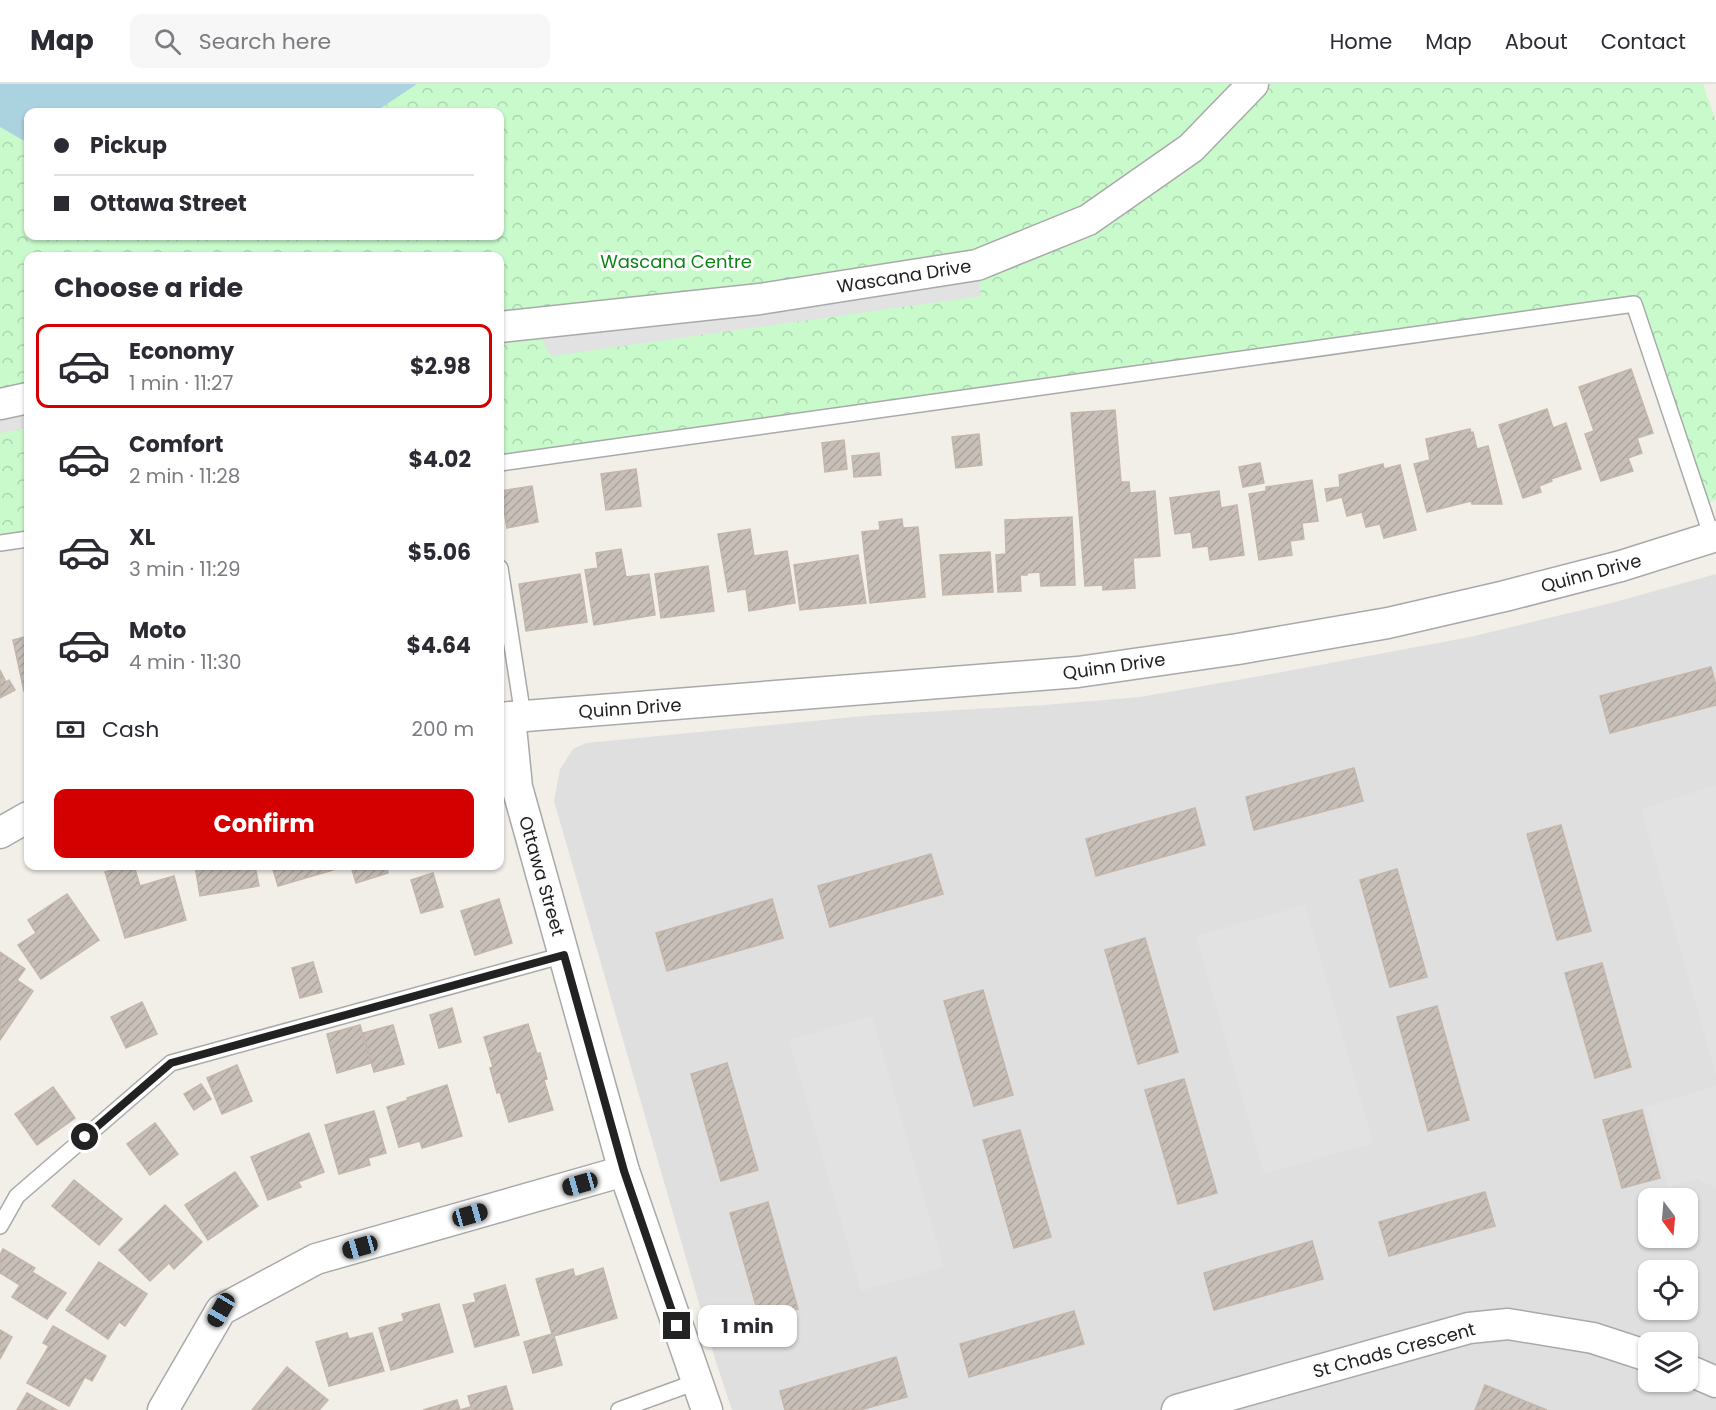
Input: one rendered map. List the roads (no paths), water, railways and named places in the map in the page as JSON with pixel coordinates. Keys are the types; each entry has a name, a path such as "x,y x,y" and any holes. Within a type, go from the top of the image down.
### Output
{"street":[{"name":"Wascana Drive","path":"504,327 760,298 977,265 1088,220 1191,148 1253,84"},
{"path":"0,404 24,399"},
{"name":"Quinn Drive","path":"511,717 1078,672 1238,649 1388,623 1505,596 1622,566 1714,536"},
{"name":"Ottawa Street","path":"511,717 516,787 624,1171 707,1410"},
{"path":"0,833 24,818"},
{"path":"164,1410 221,1310 316,1259 624,1171"},
{"name":"St Chads Crescent","path":"1177,1410 1469,1328 1508,1324 1593,1338 1638,1353"},
{"path":"1698,1374 1716,1382"}],"lane":[{"path":"504,462 1634,304 1714,536"},
{"path":"0,543 24,539"},
{"path":"504,622 511,717"},
{"path":"0,1226 17,1196 171,1063 564,955"},
{"path":"619,1410 696,1382"}],"water":[{"path":"0,84 417,84 381,108 24,108 24,141 0,127"}],"park label":[{"name":"Wascana Centre","path":"676,261"}]}
